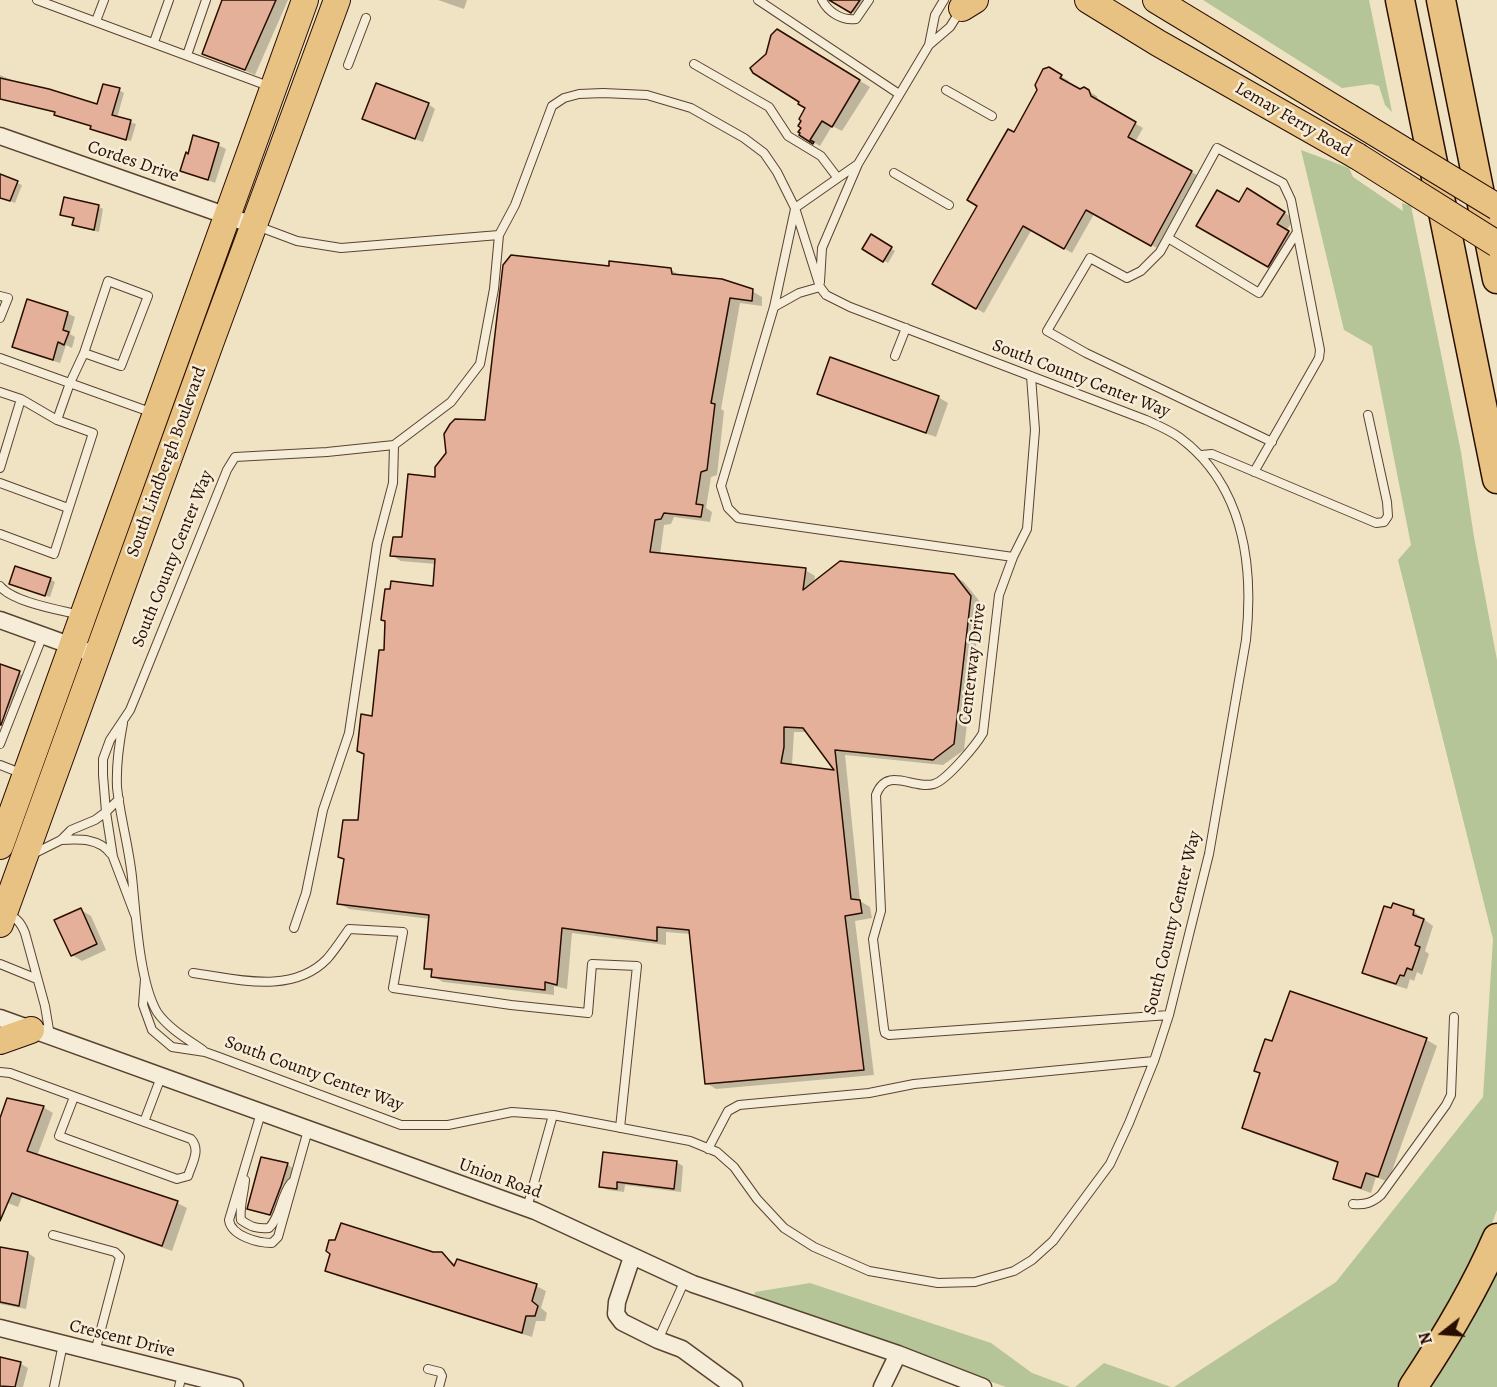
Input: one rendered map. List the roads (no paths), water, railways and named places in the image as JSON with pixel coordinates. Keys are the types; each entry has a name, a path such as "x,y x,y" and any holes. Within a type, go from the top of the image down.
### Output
{"highway":[{"path":"1400,0 1497,479"},
{"path":"1441,0 1497,279"},
{"path":"1450,0 1452,57"},
{"path":"1413,1387 1442,1344 1479,1278 1497,1238"}],"main road":[{"name":"South Lindbergh Boulevard","path":"0,846 305,0"},
{"name":"South Lindbergh Boulevard","path":"2,919 337,0"},
{"name":"Lemay Ferry Road","path":"1088,0 1158,43 1357,156 1497,244"},
{"name":"Lemay Ferry Road","path":"1156,0 1497,207"},
{"path":"0,1041 41,1033"}],"street":[{"name":"Cordes Drive","path":"0,136 254,225"},
{"path":"0,620 97,655"},
{"name":"Union Road","path":"0,1018 527,1208 685,1280 898,1354 983,1387"},
{"path":"632,1257 617,1302 616,1314 622,1322 682,1349 734,1387"},
{"name":"Crescent Drive","path":"0,1328 95,1352 181,1380 235,1387"},
{"path":"882,1387 898,1354"}],"lane":[{"path":"37,0 154,42 274,89"},
{"path":"96,21 104,0"},
{"path":"154,42 169,0"},
{"path":"187,56 207,0"},
{"path":"758,0 899,94"},
{"path":"815,0 848,20 856,20 869,0"},
{"path":"822,0 827,9"},
{"path":"929,45 935,15 962,2"},
{"path":"820,287 822,248 858,164 929,45 950,27 962,2"},
{"path":"348,65 366,18"},
{"path":"694,64 769,107 788,136 821,156 837,177"},
{"path":"946,90 992,116"},
{"path":"294,927 306,893 322,810 349,734 377,544 393,483 394,446 451,402 480,364 494,289 499,235 515,205 552,106 564,98 579,94 647,95 691,108 744,138 764,153 777,172 795,208 820,287"},
{"path":"1254,472 1272,442 1319,358 1318,341 1291,200 1283,183 1217,148 1160,252 1141,271 1127,278 1090,258 1047,331 1086,353 1272,442"},
{"path":"858,164 795,208 774,307 721,486 731,512 738,518 1013,557"},
{"path":"894,173 949,205"},
{"path":"254,225 297,241 341,248 499,235"},
{"path":"1168,238 1259,294 1297,232"},
{"path":"57,420 84,353 108,281 148,296 121,366 84,353"},
{"path":"774,307 799,293 820,287"},
{"name":"South County Center Way","path":"146,979 143,1005 152,1029 172,1047 205,1052 401,1125 448,1125 512,1112 553,1115 690,1142 717,1152 734,1167 757,1199 784,1228 814,1247 869,1271 938,1283 975,1282 1014,1271 1032,1260 1053,1241 1110,1164 1154,1061 1169,1014 1209,854 1249,618 1248,563 1243,540 1224,487 1201,455 1177,436 1146,420 850,307 825,295 820,287"},
{"path":"0,296 8,298 0,318"},
{"path":"895,356 906,328"},
{"path":"0,358 156,414"},
{"name":"Centerway Drive","path":"1031,376 1035,430 1027,529 1013,557 999,595 983,733 976,745 941,780 933,784 885,781 880,785 876,795 881,911 873,939 884,1029 889,1035 1169,1014"},
{"path":"0,392 21,399 57,420 93,432 54,554 0,534"},
{"path":"0,468 21,399"},
{"path":"1201,455 1212,454 1376,523 1384,522 1388,516 1387,502 1368,415"},
{"path":"0,433 11,437"},
{"name":"South County Center Way","path":"135,915 113,857 106,812 104,759 110,740 124,720 137,693 227,470 235,457 394,446"},
{"path":"0,483 68,508"},
{"path":"0,586 4,592 43,607 84,616"},
{"path":"0,744 43,635"},
{"name":"South County Center Way","path":"124,720 117,766 119,799 146,979 158,1012 176,1031 205,1052"},
{"path":"0,765 26,775"},
{"path":"23,860 61,840 71,830 89,823 106,812 119,799"},
{"path":"61,840 89,840 105,846 113,857"},
{"path":"2,919 15,917 22,924 38,979 41,1033"},
{"path":"194,974 267,983 301,977 326,960 349,929 403,932 393,988 511,1005 588,1013 592,964 637,966 620,1128"},
{"path":"0,964 38,979"},
{"path":"1353,1204 1362,1205 1373,1202 1381,1195 1446,1105 1451,1095 1454,1017"},
{"path":"708,1149 728,1111 739,1106 869,1092 907,1084 1154,1061"},
{"path":"0,1072 74,1096 191,1139 197,1151 188,1176 177,1179 59,1136 74,1096"},
{"path":"144,1122 161,1077"},
{"path":"261,1113 229,1220 234,1232 265,1243 272,1243 278,1237 308,1130"},
{"path":"527,1208 553,1115"},
{"path":"246,1165 244,1198 240,1214 241,1220 250,1227 269,1228 275,1222 283,1193 295,1178"},
{"path":"53,1235 115,1252 120,1257 95,1352"},
{"path":"658,1340 685,1280"},
{"path":"54,1387 63,1344"},
{"path":"428,1369 440,1372 442,1376 440,1387"}]}
